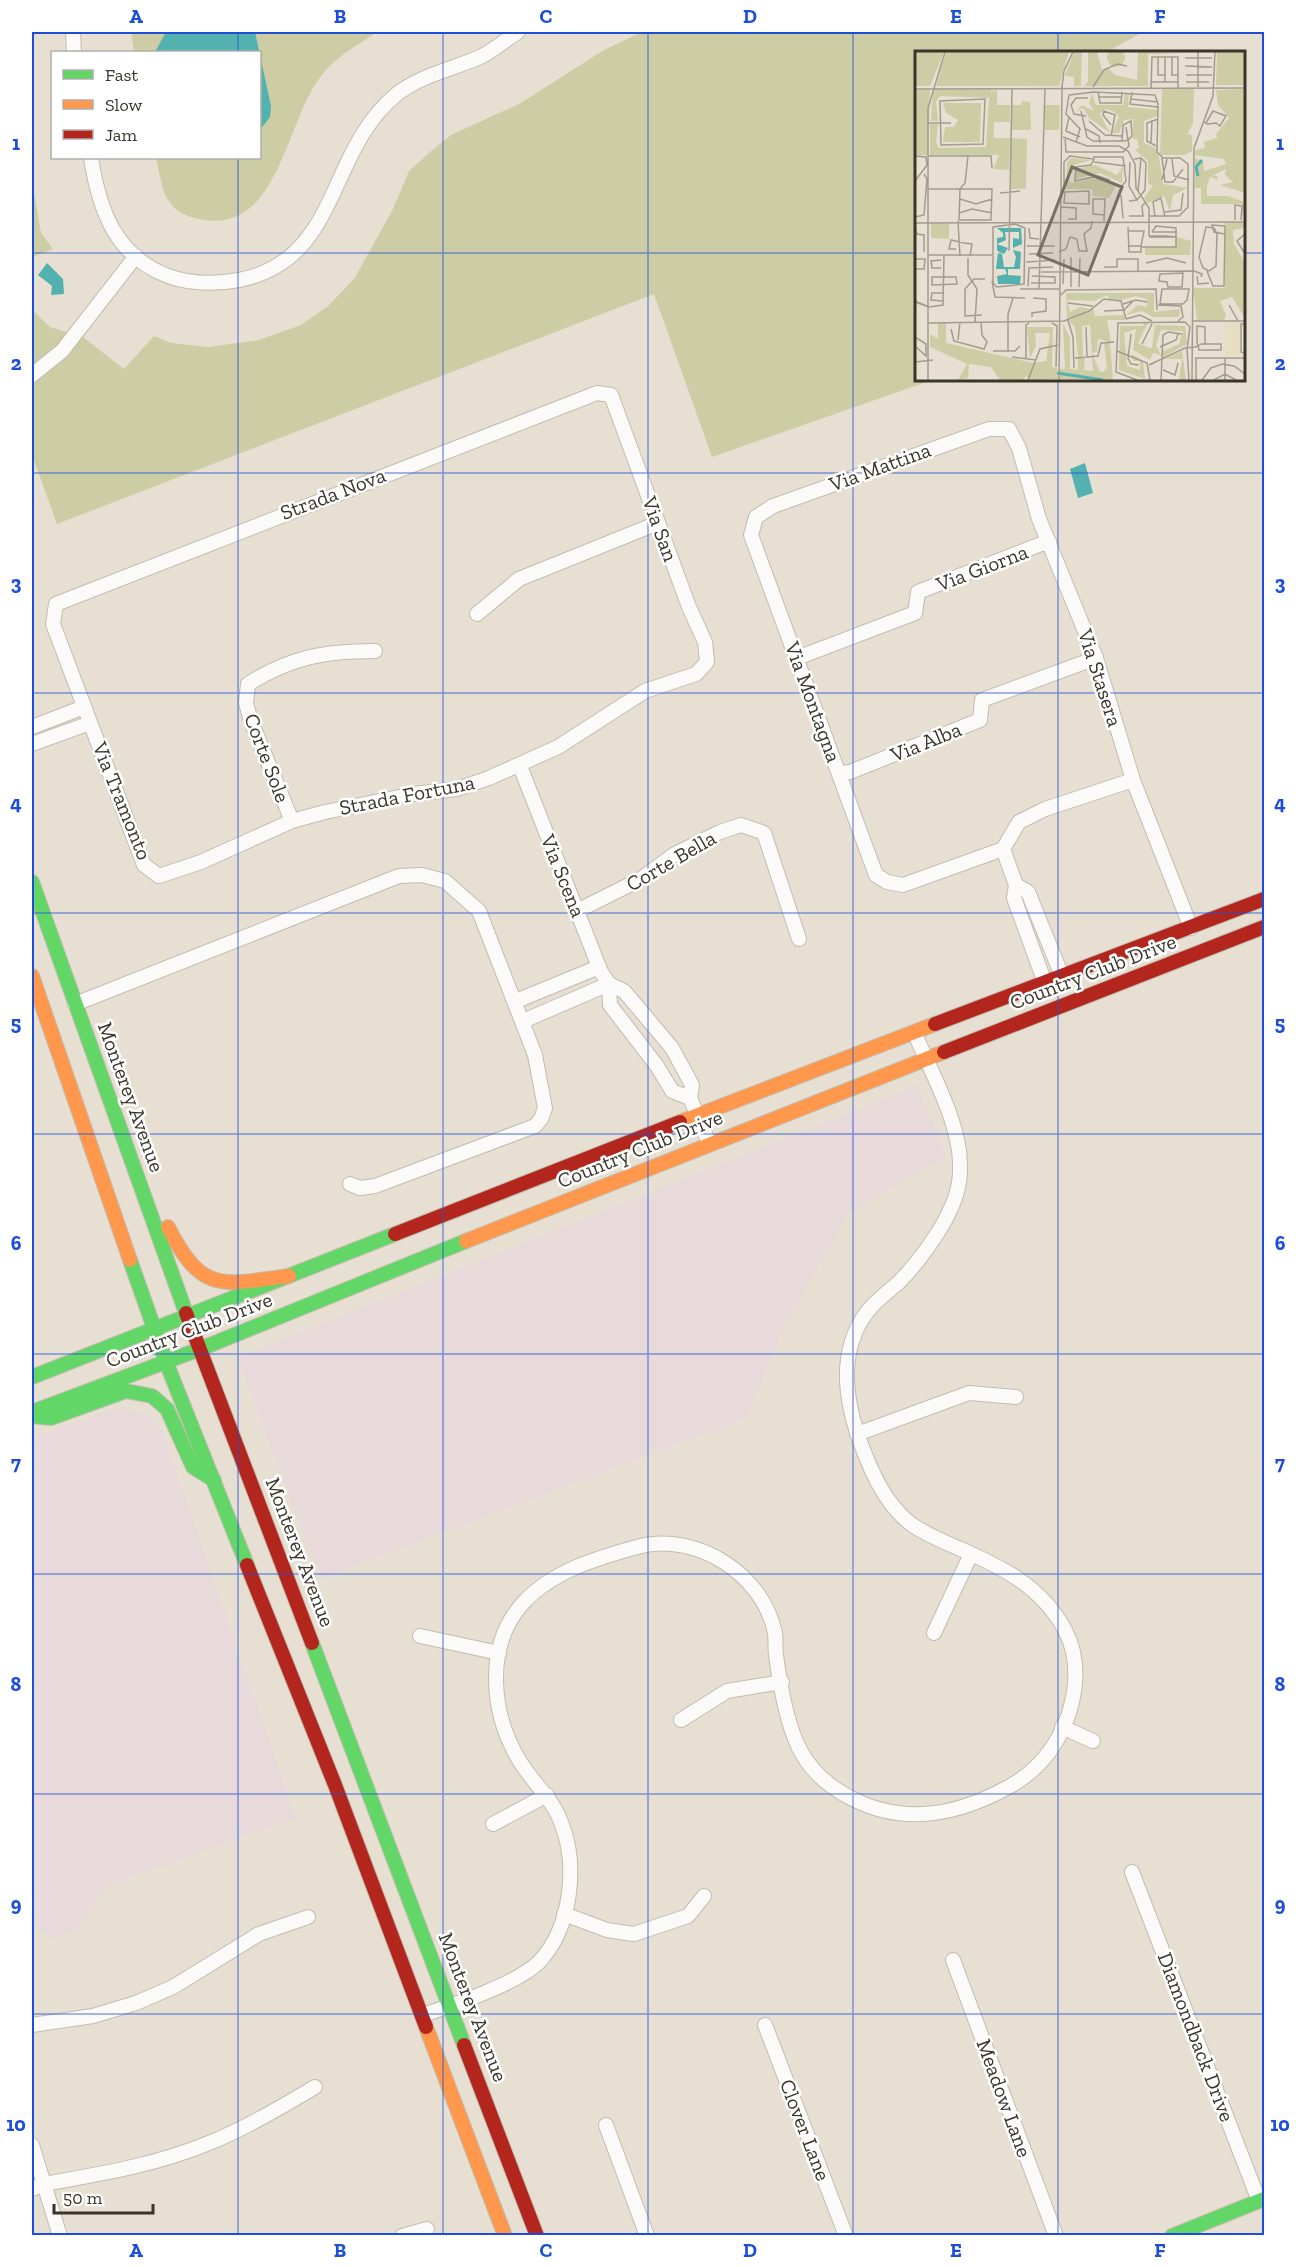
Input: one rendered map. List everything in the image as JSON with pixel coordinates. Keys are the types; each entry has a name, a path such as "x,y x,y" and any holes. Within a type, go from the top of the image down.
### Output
{"main road":[{"name":"Monterey Avenue","path":"32,882 200,1349 537,2235"},
{"name":"Country Club Drive","path":"32,1377 697,1115 915,1034 1264,899"},
{"name":"Country Club Drive","path":"32,1414 200,1349 709,1143 1264,927"},
{"path":"32,976 166,1362 423,2015 505,2235"},
{"path":"132,1162 163,1214 188,1265 201,1276 226,1283 289,1276"},
{"path":"32,1414 51,1418 126,1391 152,1396 167,1408 193,1467 214,1480"},
{"path":"1172,2235 1262,2200"}],"street":[{"path":"73,32 74,51"},
{"path":"91,159 103,213 123,246 154,271 183,282 224,283 264,275 291,257 310,237 356,145 373,118 397,93 423,79 482,56 518,32"},
{"path":"32,375 62,351 135,256"},
{"name":"Strada Nova","path":"53,624 56,604 581,396 597,393 611,395"},
{"name":"Via San","path":"611,395 688,607 705,642 707,662"},
{"name":"Via Mattina","path":"756,518 773,506 943,445 989,429 1009,429"},
{"name":"Via Stasera","path":"1009,429 1018,448 1049,542 1096,658 1133,780 1191,928"},
{"name":"Via Montagna","path":"756,518 750,535 876,875 887,882 903,885 1003,849"},
{"path":"477,614 519,579 658,522"},
{"name":"Via Giorna","path":"797,658 915,613 918,592 1049,542"},
{"name":"Via Tramonto","path":"53,624 140,856 144,865 159,876"},
{"name":"Corte Sole","path":"292,821 246,703 248,684 265,673 316,654 375,651"},
{"name":"Via Alba","path":"839,773 850,772 980,720 982,700 1096,658"},
{"name":"Strada Fortuna","path":"159,876 201,862 292,821 325,812 457,789 519,766 558,747 645,691 696,674 707,662"},
{"path":"35,742 33,726 84,707"},
{"name":"Via Tramonto","path":"35,742 90,723"},
{"name":"Via Scena","path":"519,766 599,967 609,984 610,1005 657,1066 672,1091 690,1098"},
{"path":"1045,983 1014,898 1016,885 1003,849 1018,822 1045,809 1133,780"},
{"name":"Corte Bella","path":"577,911 641,879 675,854 741,825 764,833 799,939"},
{"path":"75,1004 399,876 422,875 445,881 479,911 523,1021 544,1093 545,1108 541,1119 534,1126 375,1186 360,1188 350,1184"},
{"path":"1016,885 1028,892 1062,976"},
{"path":"516,1001 599,967"},
{"path":"523,1021 609,984"},
{"name":"Via Scena","path":"609,984 624,991 672,1048 692,1085 690,1098 709,1143"},
{"path":"551,987 559,1005"},
{"path":"423,2015 451,2006 514,1979 538,1962 564,1914 571,1888 570,1857 562,1823 547,1795 520,1761 499,1717 495,1675 500,1642 520,1606 549,1579 645,1545 676,1545 700,1549 727,1562 762,1602 775,1631 782,1682 798,1746 817,1775 840,1792 863,1805 891,1814 927,1816 960,1809 987,1798 1017,1782 1043,1764 1062,1727 1070,1710 1077,1677 1072,1644 1056,1614 1036,1590 1007,1570 911,1524 892,1505 874,1476 857,1434 847,1388 848,1347 868,1311 924,1254 957,1197 961,1161 954,1131 915,1034"},
{"path":"857,1434 969,1393 1016,1396"},
{"path":"933,1633 971,1554"},
{"path":"420,1636 499,1653"},
{"path":"681,1720 727,1691 782,1682"},
{"path":"1062,1727 1093,1741"},
{"path":"494,1824 547,1795"},
{"name":"Diamondback Drive","path":"1132,1872 1262,2200"},
{"path":"564,1914 607,1930 634,1934 688,1916 704,1896"},
{"path":"32,2025 93,2016 136,2003 173,1987 259,1934 308,1917"},
{"name":"Meadow Lane","path":"953,1960 1056,2235"},
{"name":"Clover Lane","path":"765,2025 846,2235"},
{"path":"38,2187 127,2169 180,2154 210,2143 261,2118 315,2087"},
{"path":"606,2125 647,2235"},
{"path":"32,2145 38,2187 60,2235"},
{"path":"402,2235 427,2229"}],"shaded area":[{"path":"917,1086 946,1155 848,1214 781,1332 747,1418 321,1578 237,1358"},
{"path":"116,1408 145,1414 162,1431 296,1818 108,1885 79,1926 54,1938 32,1927 32,1438"}],"green space":[{"path":"131,32 377,32 344,54 326,70 312,90 265,192 248,210 227,220 187,216 171,205 163,189 156,159 261,159 261,51 134,51"},
{"path":"642,32 1143,32 1114,48 1113,51 915,51 915,381 929,381 712,457 654,294 57,524 32,455 32,310 50,327 83,337 124,369 154,336 171,343 208,347 259,340 301,325 328,306 354,279 392,211 409,171 451,135 519,104 604,50"},
{"path":"32,181 41,233 53,249 32,257"}],"water":[{"path":"166,32 255,32 259,51 156,51"},
{"path":"261,60 271,106 270,117 261,129"},
{"path":"47,263 63,279 64,294 51,295 52,286 38,275"},
{"path":"1085,463 1093,493 1078,498 1070,469"}],"traffic: fast":[{"path":"32,882 186,1313"},
{"path":"32,1377 395,1234"},
{"path":"32,1412 200,1349 466,1241"},
{"path":"130,1260 166,1362 247,1565"},
{"path":"32,1416 51,1418 126,1391 152,1396 167,1409 193,1467 214,1480"},
{"path":"312,1643 464,2045"},
{"path":"1172,2236 1264,2199"}],"traffic: slow":[{"path":"32,976 130,1260"},
{"path":"680,1122 935,1024"},
{"path":"466,1241 944,1052"},
{"path":"168,1227 180,1249 192,1264 203,1274 216,1280 246,1282 289,1276"},
{"path":"426,2027 505,2236"}],"traffic: jam":[{"path":"935,1024 1264,899"},
{"path":"944,1052 1264,927"},
{"path":"395,1234 680,1122"},
{"path":"186,1313 312,1643"},
{"path":"247,1565 335,1785 426,2027"},
{"path":"464,2045 537,2236"}]}
